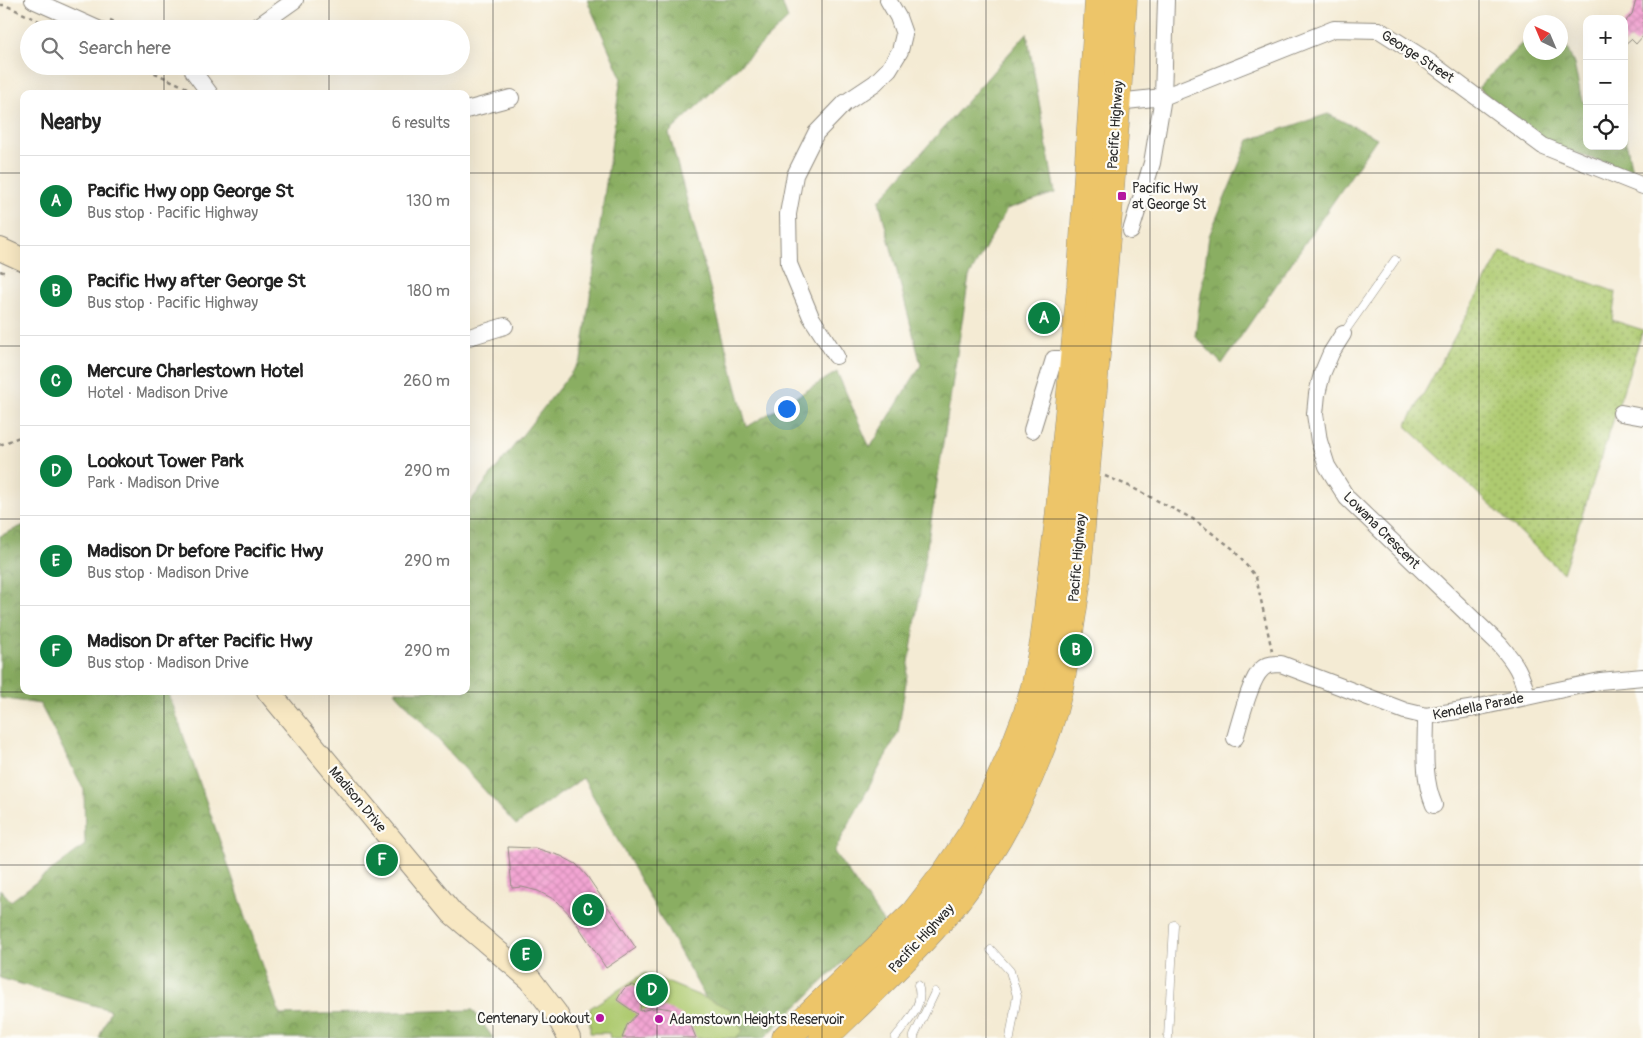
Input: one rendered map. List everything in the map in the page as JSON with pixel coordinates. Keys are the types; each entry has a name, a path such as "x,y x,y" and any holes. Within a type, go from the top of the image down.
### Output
{"highway":[{"name":"Pacific Highway","path":"786,1038 914,914 948,870 974,831 995,791 1012,754 1031,699 1044,642 1059,520 1081,286 1099,0"},
{"name":"Pacific Highway","path":"823,1038 912,949 955,901 1000,835 1018,800 1041,746 1057,694 1069,640 1076,587 1117,102 1123,0"}],"main road":[{"path":"0,249 20,258"},
{"name":"Madison Drive","path":"271,695 452,913 530,979 556,1013 569,1038"}],"street":[{"path":"33,0 78,20"},
{"path":"267,20 296,0"},
{"path":"836,356 811,316 789,264 788,214 795,175 816,133 845,103 889,70 900,51 904,34 898,17 888,0"},
{"path":"1131,231 1152,163 1163,97 1166,0"},
{"name":"George Street","path":"1117,102 1163,97 1334,29 1379,30 1428,60 1543,146 1643,186"},
{"path":"197,75 207,90"},
{"path":"470,109 511,98"},
{"path":"470,337 505,326"},
{"name":"Lowana Crescent","path":"1343,334 1325,367 1315,414 1319,441 1327,466 1347,498 1493,638 1513,660 1522,677 1527,696"},
{"path":"1032,430 1054,359 1074,359"},
{"path":"1621,413 1643,417"},
{"name":"Kendella Parade","path":"1268,666 1281,664 1405,711 1426,716 1475,708 1600,680 1643,677"},
{"path":"1235,738 1254,681 1268,666"},
{"path":"1426,716 1426,776 1428,792 1434,805"}],"lane":[{"path":"1343,334 1395,260"},
{"path":"1168,1038 1174,925"},
{"path":"991,950 1010,971 1017,996 1009,1036"},
{"path":"895,1038 916,1010 921,994 918,985"},
{"path":"914,1038 936,992"}],"path":[{"path":"0,5 5,5 37,20"},
{"path":"159,75 191,90"},
{"path":"0,445 20,438"},
{"path":"1085,469 1129,486 1193,519 1232,548 1256,577 1268,666"}],"green space":[{"path":"587,0 781,0 788,19 669,133 747,427 837,372 870,448 921,365 879,201 1027,33 1055,193 1007,209 969,277 898,733 834,852 884,923 764,1038 728,1038 583,778 516,825 398,695 470,695 470,502 581,360 621,77"},
{"path":"1523,42 1523,60 1568,60 1568,50 1574,64 1583,101 1583,150 1628,150 1632,172 1543,142 1478,88"},
{"path":"1328,114 1377,138 1222,364 1195,336 1209,236 1249,140"},
{"path":"1501,252 1616,292 1612,320 1643,330 1563,573 1406,426"},
{"path":"20,527 20,695 169,695 280,1015 473,1010 493,1038 99,1038 110,1010 0,978 0,889 11,901 85,845 84,790 40,704 0,698 0,536"},
{"path":"645,973 729,1008 743,1031 735,1038 610,1038 609,1033 590,1033 590,1008"}],"building":[{"path":"1636,0 1643,0 1643,36 1636,44 1631,39 1628,42 1628,18 1632,14"},
{"path":"508,847 535,848 561,856 576,864 587,876 636,948 606,968 573,918 557,901 538,891 522,887 512,888"},
{"name":"Adamstown Heights Reservoir","path":"632,985 639,988 642,993 640,1011 658,1007 670,1009 690,1023 696,1038 622,1038 627,1025 637,1014 617,1000 626,987"}],"place":[{"name":"Pacific Hwy at George St","path":"1122,196"},
{"name":"Pacific Hwy opp George St","path":"1044,318"},
{"name":"Pacific Hwy after George St","path":"1076,650"},
{"name":"Madison Dr after Pacific Hwy","path":"382,860"},
{"name":"Mercure Charlestown Hotel","path":"588,910"},
{"name":"Madison Dr before Pacific Hwy","path":"526,955"},
{"name":"Lookout Tower Park","path":"652,990"},
{"name":"Centenary Lookout","path":"600,1018"},
{"name":"Adamstown Heights Reservoir","path":"659,1019"}]}
